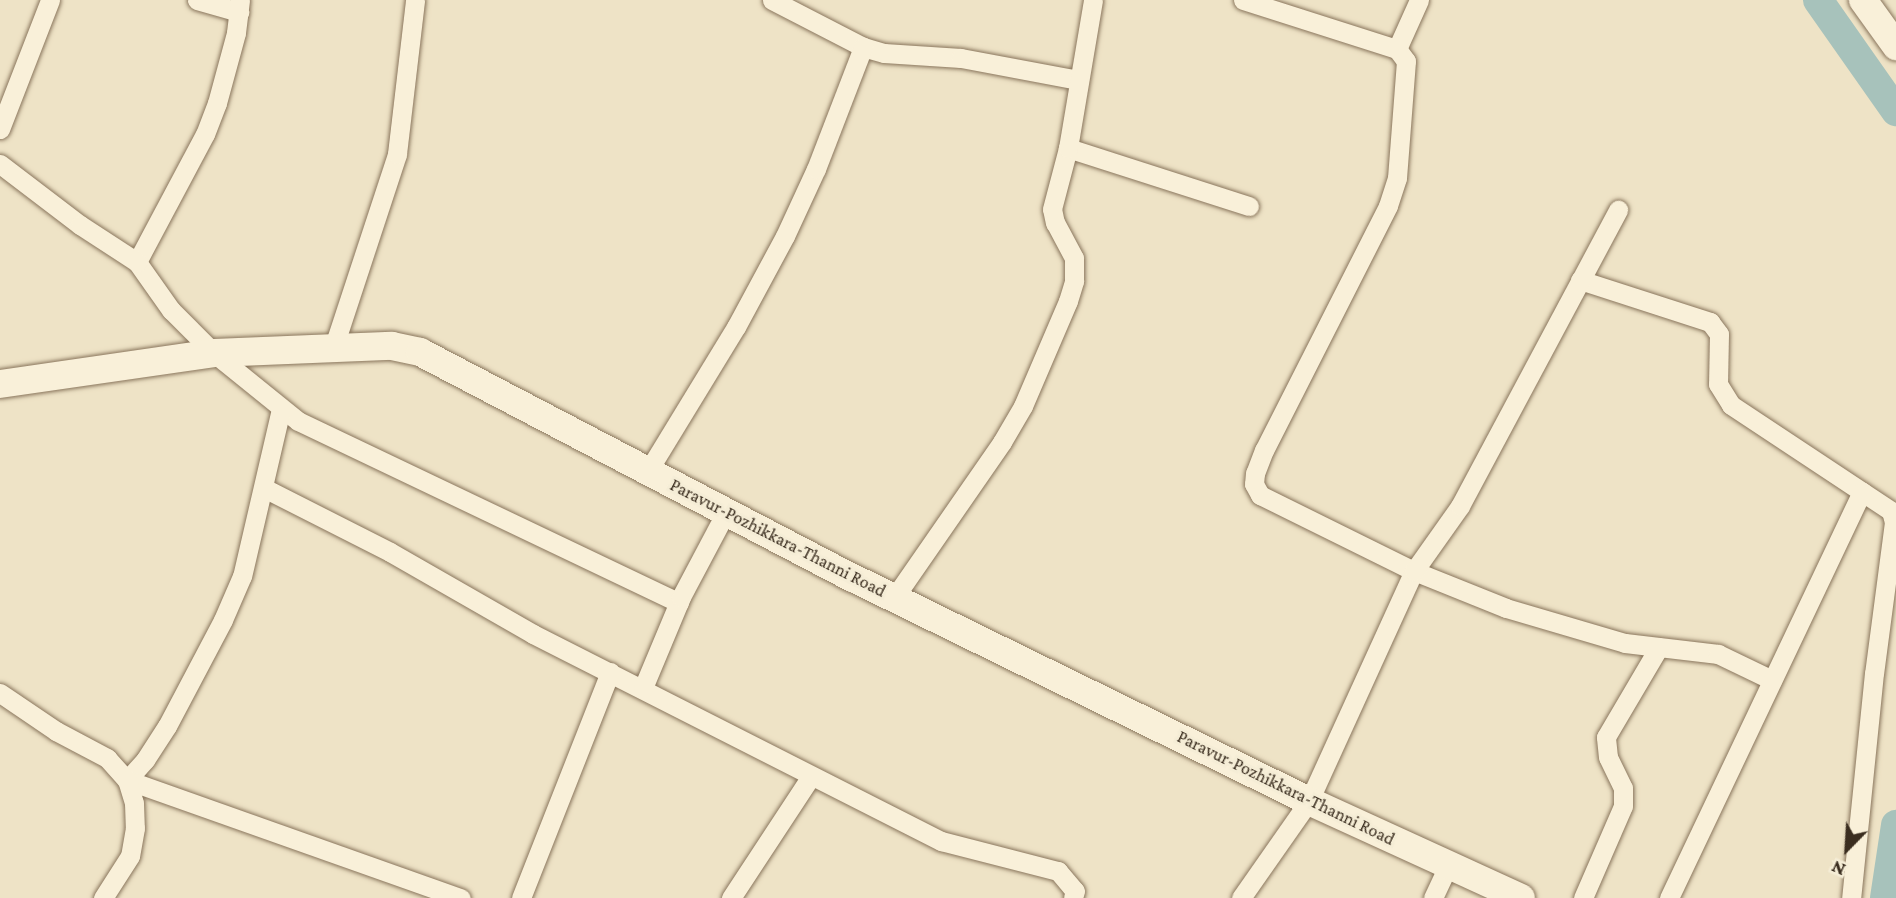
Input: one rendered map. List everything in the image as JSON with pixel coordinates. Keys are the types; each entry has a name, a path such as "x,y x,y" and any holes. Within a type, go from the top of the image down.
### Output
{"main road":[{"path":"1863,0 1896,46"},
{"name":"Paravur-Pozhikkara-Thanni Road","path":"0,384 214,353 392,346 420,352 894,598 1309,801 1521,898"}],"street":[{"path":"0,129 50,0"},
{"path":"137,262 205,135 218,103 239,6 197,0"},
{"path":"333,349 397,154 415,0"},
{"path":"772,0 863,47 904,56 961,58 1079,80"},
{"path":"894,598 1002,442 1023,406 1068,301 1074,281 1074,258 1055,223 1052,209 1068,148 1093,0"},
{"path":"1243,0 1397,49 1406,61 1397,178 1388,206 1264,450 1255,473 1254,485 1260,495 1277,506 1414,571 1506,608 1625,643 1718,654 1772,680"},
{"path":"1397,49 1419,0"},
{"path":"648,471 736,327 785,236 816,169 863,47"},
{"path":"1068,148 1249,206"},
{"path":"0,164 80,225 137,262 171,310 214,353 298,421 679,603"},
{"path":"1241,898 1309,801 1414,571 1460,506 1618,210"},
{"path":"1580,281 1710,322 1719,334 1718,384 1731,405 1769,433 1891,511 1894,522 1874,673 1852,898"},
{"path":"127,780 145,760 167,726 223,620 242,576 281,409"},
{"path":"264,488 390,552 533,634 941,841 1058,872 1075,891 1073,898"},
{"path":"1669,898 1862,491"},
{"path":"643,688 679,603 726,512"},
{"path":"1583,898 1623,806 1622,788 1608,757 1606,737 1659,648"},
{"path":"521,898 610,672"},
{"path":"0,693 56,731 107,758 127,780 134,803 130,856 103,898"},
{"path":"731,898 811,776"},
{"path":"127,780 461,898"},
{"path":"1433,898 1448,866"}],"waterway":[{"path":"1818,0 1896,111"},
{"path":"1885,898 1896,825"}]}
